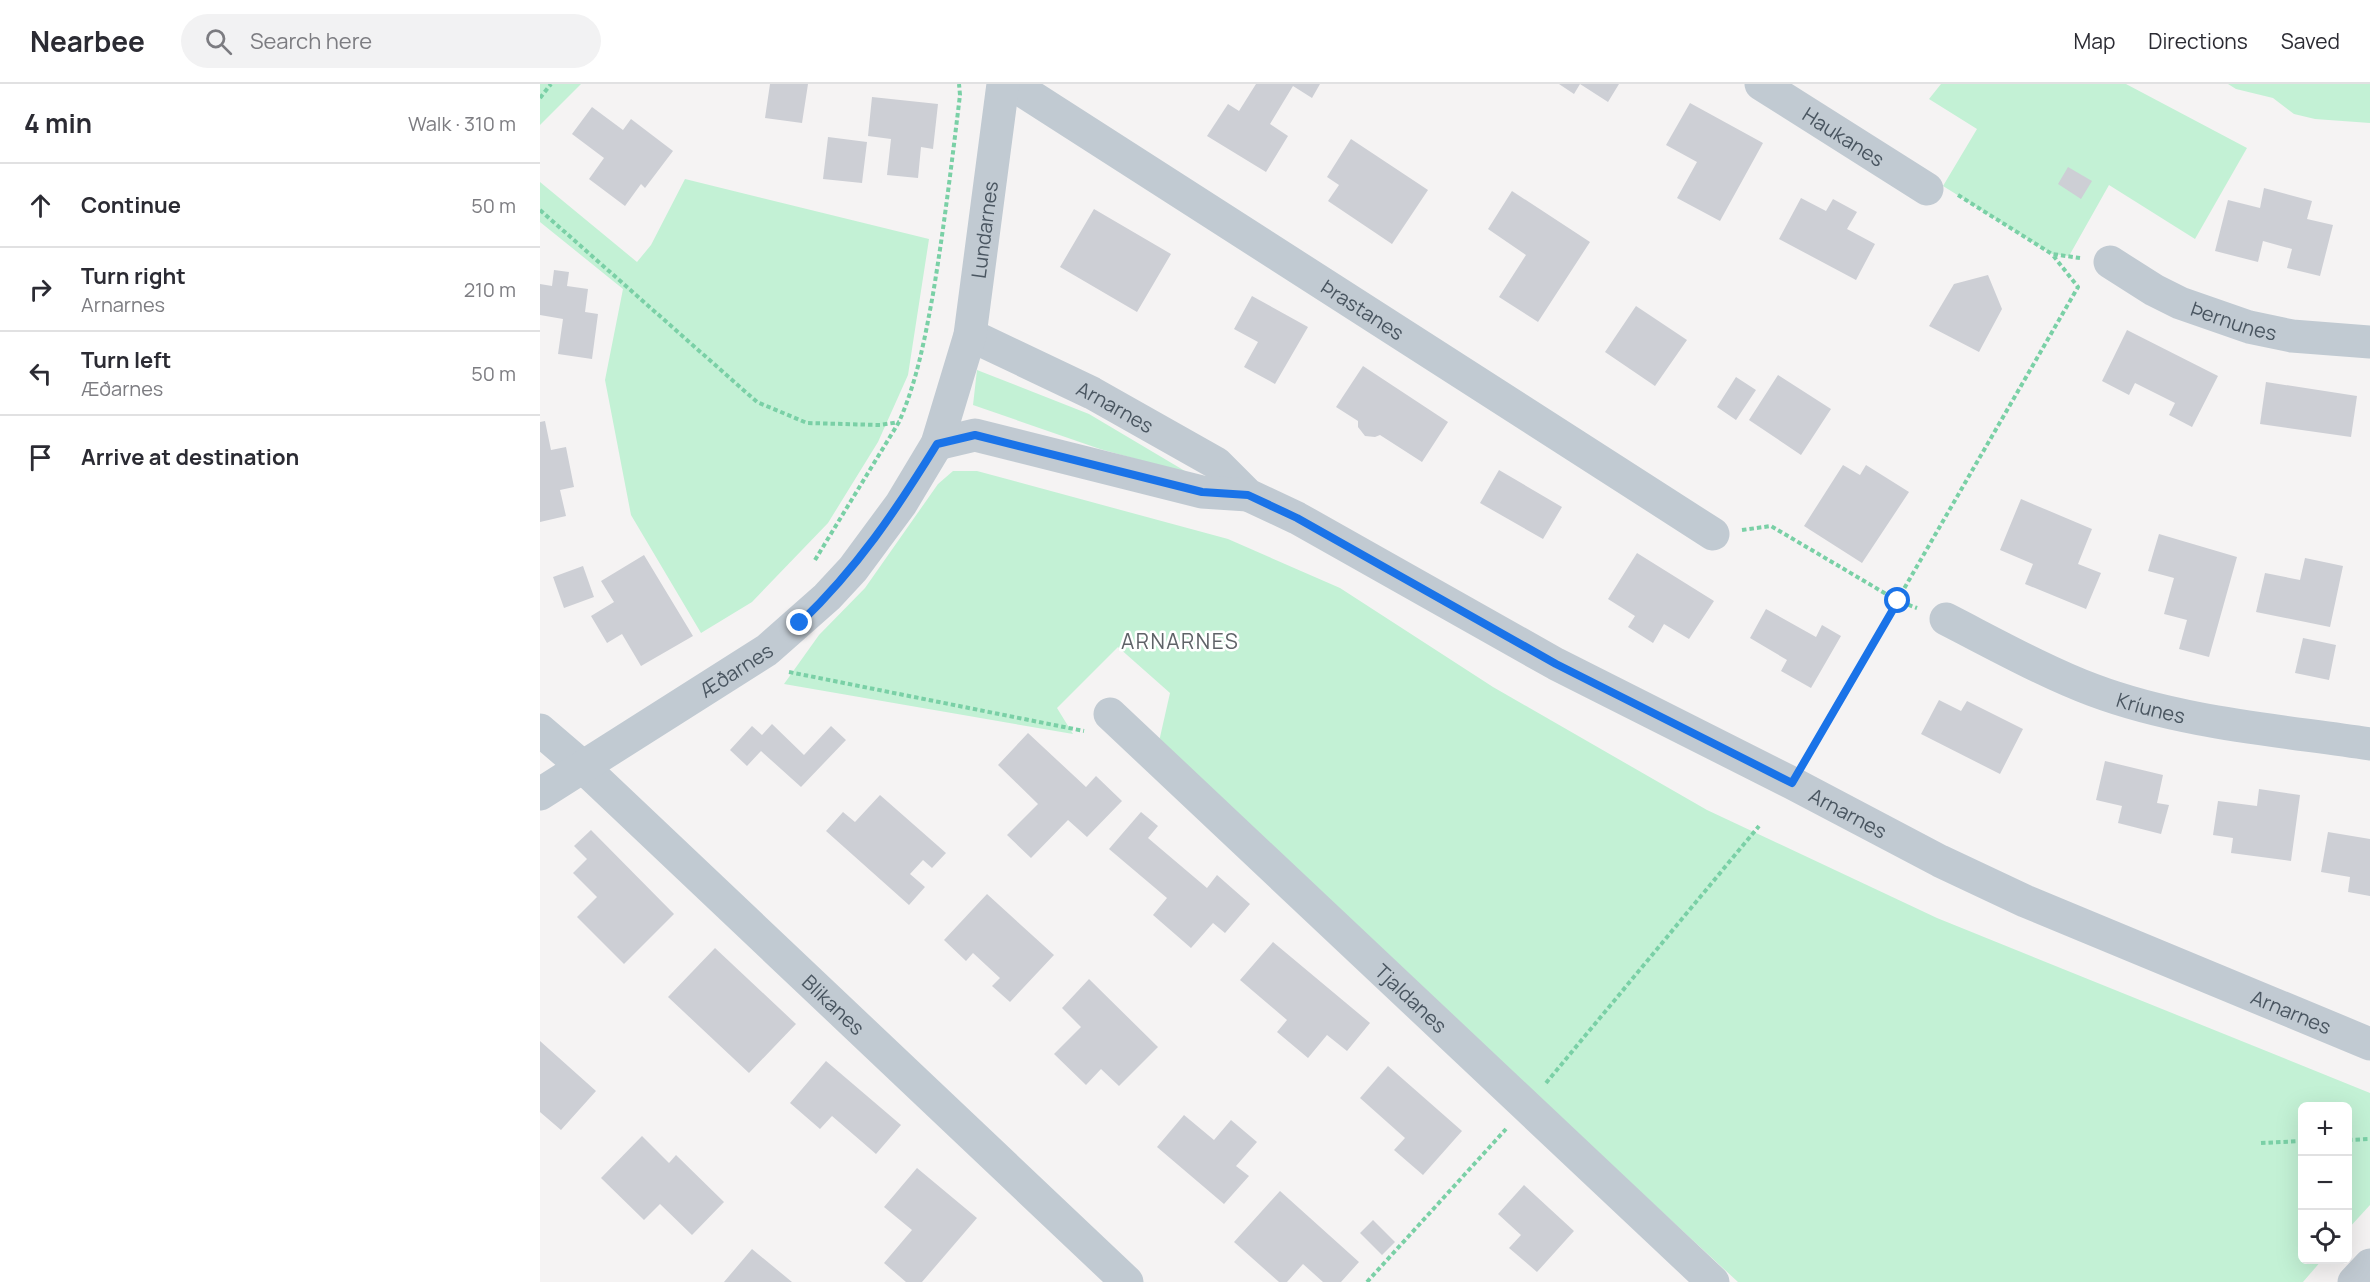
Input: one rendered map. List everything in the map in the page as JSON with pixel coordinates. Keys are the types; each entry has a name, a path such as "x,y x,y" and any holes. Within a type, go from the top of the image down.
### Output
{"street":[{"name":"Lundarnes","path":"958,375 970,335 1003,84"},
{"name":"Þrastanes","path":"1012,84 1713,534"},
{"name":"Haukanes","path":"1761,84 1927,189"},
{"name":"Þernunes","path":"2110,262 2154,291 2180,303 2249,327 2292,336 2370,342"},
{"name":"Arnarnes","path":"970,335 1092,393 1216,463 1248,495 1297,518 1556,664 1792,783 1940,861 2025,901 2370,1044"},
{"name":"Æðarnes","path":"540,794 735,672 800,623 853,569 901,504 937,444 958,375"},
{"name":"Arnarnes","path":"937,444 975,435 1202,492 1248,495"},
{"name":"Kríunes","path":"1946,619 2093,690 2156,709 2214,721 2370,744"},
{"name":"Tjaldanes","path":"1102,723 1527,1106 1713,1282"},
{"name":"Blikanes","path":"540,730 582,766 1127,1282"},
{"path":"2354,1282 2370,1265"}],"path":[{"path":"540,98 551,84"},
{"path":"809,569 899,422 909,399 922,352 944,233 960,94 959,84"},
{"path":"1792,783 2078,287 2052,254 1944,186 1927,189"},
{"path":"540,210 757,402 807,423 880,425 899,422"},
{"path":"2052,254 2110,262"},
{"path":"1713,534 1771,526 1898,601 1946,619"},
{"path":"788,672 1102,723"},
{"path":"1367,1282 1527,1106 1759,826"},
{"path":"2352,1140 2370,1139"},
{"path":"2261,1143 2298,1141"}],"green space":[{"path":"540,84 581,84 540,125"},
{"path":"1941,84 2126,84 2247,148 2195,239 2109,185 2069,256 2052,254 1943,186 1977,129 1929,99"},
{"path":"2228,84 2370,84 2370,123 2315,119 2294,114 2273,98 2236,89"},
{"path":"685,179 929,239 908,375 878,442 828,523 752,602 701,633 631,515 605,380 623,289 540,222 540,182 637,262 651,245"},
{"path":"977,370 1089,414 1190,474 1100,449 973,405"},
{"path":"953,471 977,471 1228,539 1340,588 1493,687 1707,810 1937,918 2370,1093 2370,1205 2352,1225 2352,1102 2298,1102 2298,1264 2319,1264 2303,1282 1738,1282 1158,746 1170,693 1118,647 1057,708 1073,734 784,684 819,635 865,588 938,484"}],"building":[{"path":"770,84 808,84 802,123 765,118"},
{"path":"1256,84 1320,84 1312,98 1293,86 1270,124 1288,136 1266,172 1207,136 1228,104 1239,111"},
{"path":"1559,84 1580,84 1574,94"},
{"path":"1580,84 1619,84 1608,102"},
{"path":"872,97 938,104 933,149 921,147 918,178 887,175 891,139 868,136"},
{"path":"1690,103 1763,143 1720,221 1677,198 1697,162 1666,145"},
{"path":"592,107 623,130 631,119 673,151 645,188 641,184 625,206 589,179 604,158 572,134"},
{"path":"828,137 867,142 862,183 823,179"},
{"path":"1351,139 1428,190 1392,244 1328,201 1339,185 1327,177"},
{"path":"2068,167 2092,181 2081,199 2058,184"},
{"path":"2264,188 2312,201 2307,219 2333,225 2320,276 2287,268 2292,249 2263,241 2258,262 2215,251 2228,200 2260,208"},
{"path":"1512,191 1590,242 1538,322 1499,297 1526,255 1488,229"},
{"path":"1801,198 1826,211 1833,199 1857,212 1847,229 1875,244 1856,280 1779,239"},
{"path":"1094,209 1171,254 1137,312 1060,267"},
{"path":"554,270 569,272 567,286 588,289 585,312 598,314 592,359 558,354 563,319 540,315 540,284 552,286"},
{"path":"1988,275 2002,309 1979,352 1929,326 1954,284"},
{"path":"1252,296 1308,327 1275,384 1244,367 1258,342 1234,329"},
{"path":"1636,306 1687,340 1655,386 1605,352"},
{"path":"2127,330 2218,376 2192,427 2169,415 2175,403 2135,383 2129,395 2102,381"},
{"path":"1363,366 1448,422 1422,462 1380,435 1365,436 1358,427 1358,421 1336,407"},
{"path":"1778,375 1831,409 1801,455 1749,420"},
{"path":"1736,377 1756,390 1736,420 1717,407"},
{"path":"2266,382 2357,396 2351,437 2260,424"},
{"path":"545,421 551,450 566,447 574,487 560,490 566,516 540,522 540,422"},
{"path":"1843,465 1860,475 1866,465 1909,492 1862,563 1804,526"},
{"path":"1499,470 1562,507 1543,539 1480,503"},
{"path":"2021,499 2092,529 2078,564 2101,573 2086,609 2025,584 2033,564 2000,550"},
{"path":"2159,534 2237,557 2209,657 2179,649 2187,620 2164,614 2174,578 2148,571"},
{"path":"1637,553 1714,601 1689,639 1664,624 1653,643 1628,627 1635,616 1608,599"},
{"path":"644,555 693,636 641,666 622,634 607,643 591,616 614,602 601,581"},
{"path":"2305,558 2343,566 2330,627 2256,612 2265,573 2300,580"},
{"path":"583,566 594,597 564,608 553,577"},
{"path":"1766,609 1816,637 1822,625 1841,636 1811,688 1781,671 1787,660 1750,638"},
{"path":"2303,638 2336,645 2329,680 2295,673"},
{"path":"1939,700 1961,711 1967,701 2023,729 2000,774 1921,734"},
{"path":"772,724 804,755 831,726 846,740 801,787 761,751 747,766 730,750 752,726 762,735"},
{"path":"1028,733 1086,787 1096,776 1122,801 1087,837 1068,820 1031,858 1007,835 1038,804 998,765"},
{"path":"2105,761 2163,775 2157,803 2169,805 2161,834 2118,823 2122,806 2096,800"},
{"path":"2259,789 2300,795 2291,861 2231,853 2233,838 2213,835 2218,801 2257,806"},
{"path":"880,795 946,853 932,868 923,860 910,874 925,887 909,905 826,831 843,812 855,822"},
{"path":"1141,812 1158,826 1148,838 1207,888 1217,875 1250,904 1225,933 1213,923 1191,948 1153,915 1167,898 1109,849"},
{"path":"591,830 674,914 624,964 577,917 597,897 573,873 587,859 574,846"},
{"path":"2328,832 2370,839 2370,896 2348,892 2350,877 2321,872"},
{"path":"987,894 1054,955 1010,1002 992,986 1000,978 973,953 966,961 944,940"},
{"path":"1273,942 1370,1023 1347,1051 1327,1035 1308,1058 1277,1032 1287,1020 1240,980"},
{"path":"715,948 796,1024 749,1073 668,997"},
{"path":"1089,979 1158,1047 1119,1086 1101,1069 1086,1085 1054,1054 1081,1027 1062,1008"},
{"path":"540,1041 596,1091 561,1130 540,1112"},
{"path":"826,1061 901,1125 876,1154 832,1116 820,1129 790,1103"},
{"path":"1388,1066 1462,1131 1423,1175 1394,1150 1405,1138 1360,1098"},
{"path":"1184,1115 1214,1140 1231,1120 1257,1142 1236,1166 1249,1176 1224,1204 1157,1147"},
{"path":"642,1136 669,1163 676,1155 724,1202 692,1235 660,1204 644,1220 601,1178"},
{"path":"917,1168 977,1218 922,1282 906,1282 884,1263 912,1230 884,1207"},
{"path":"1524,1185 1574,1231 1537,1272 1509,1248 1521,1235 1498,1214"},
{"path":"1280,1191 1359,1262 1341,1282 1323,1282 1303,1264 1287,1282 1279,1282 1234,1242"},
{"path":"1373,1220 1395,1242 1382,1255 1360,1233"},
{"path":"752,1249 792,1282 724,1282"}],"district":[{"name":"ARNARNES","path":"1180,641"}],"route":[{"path":"800,623 853,569 901,504 937,444 975,435 1202,492 1248,495 1297,518 1556,664 1792,783 1898,601"}]}
